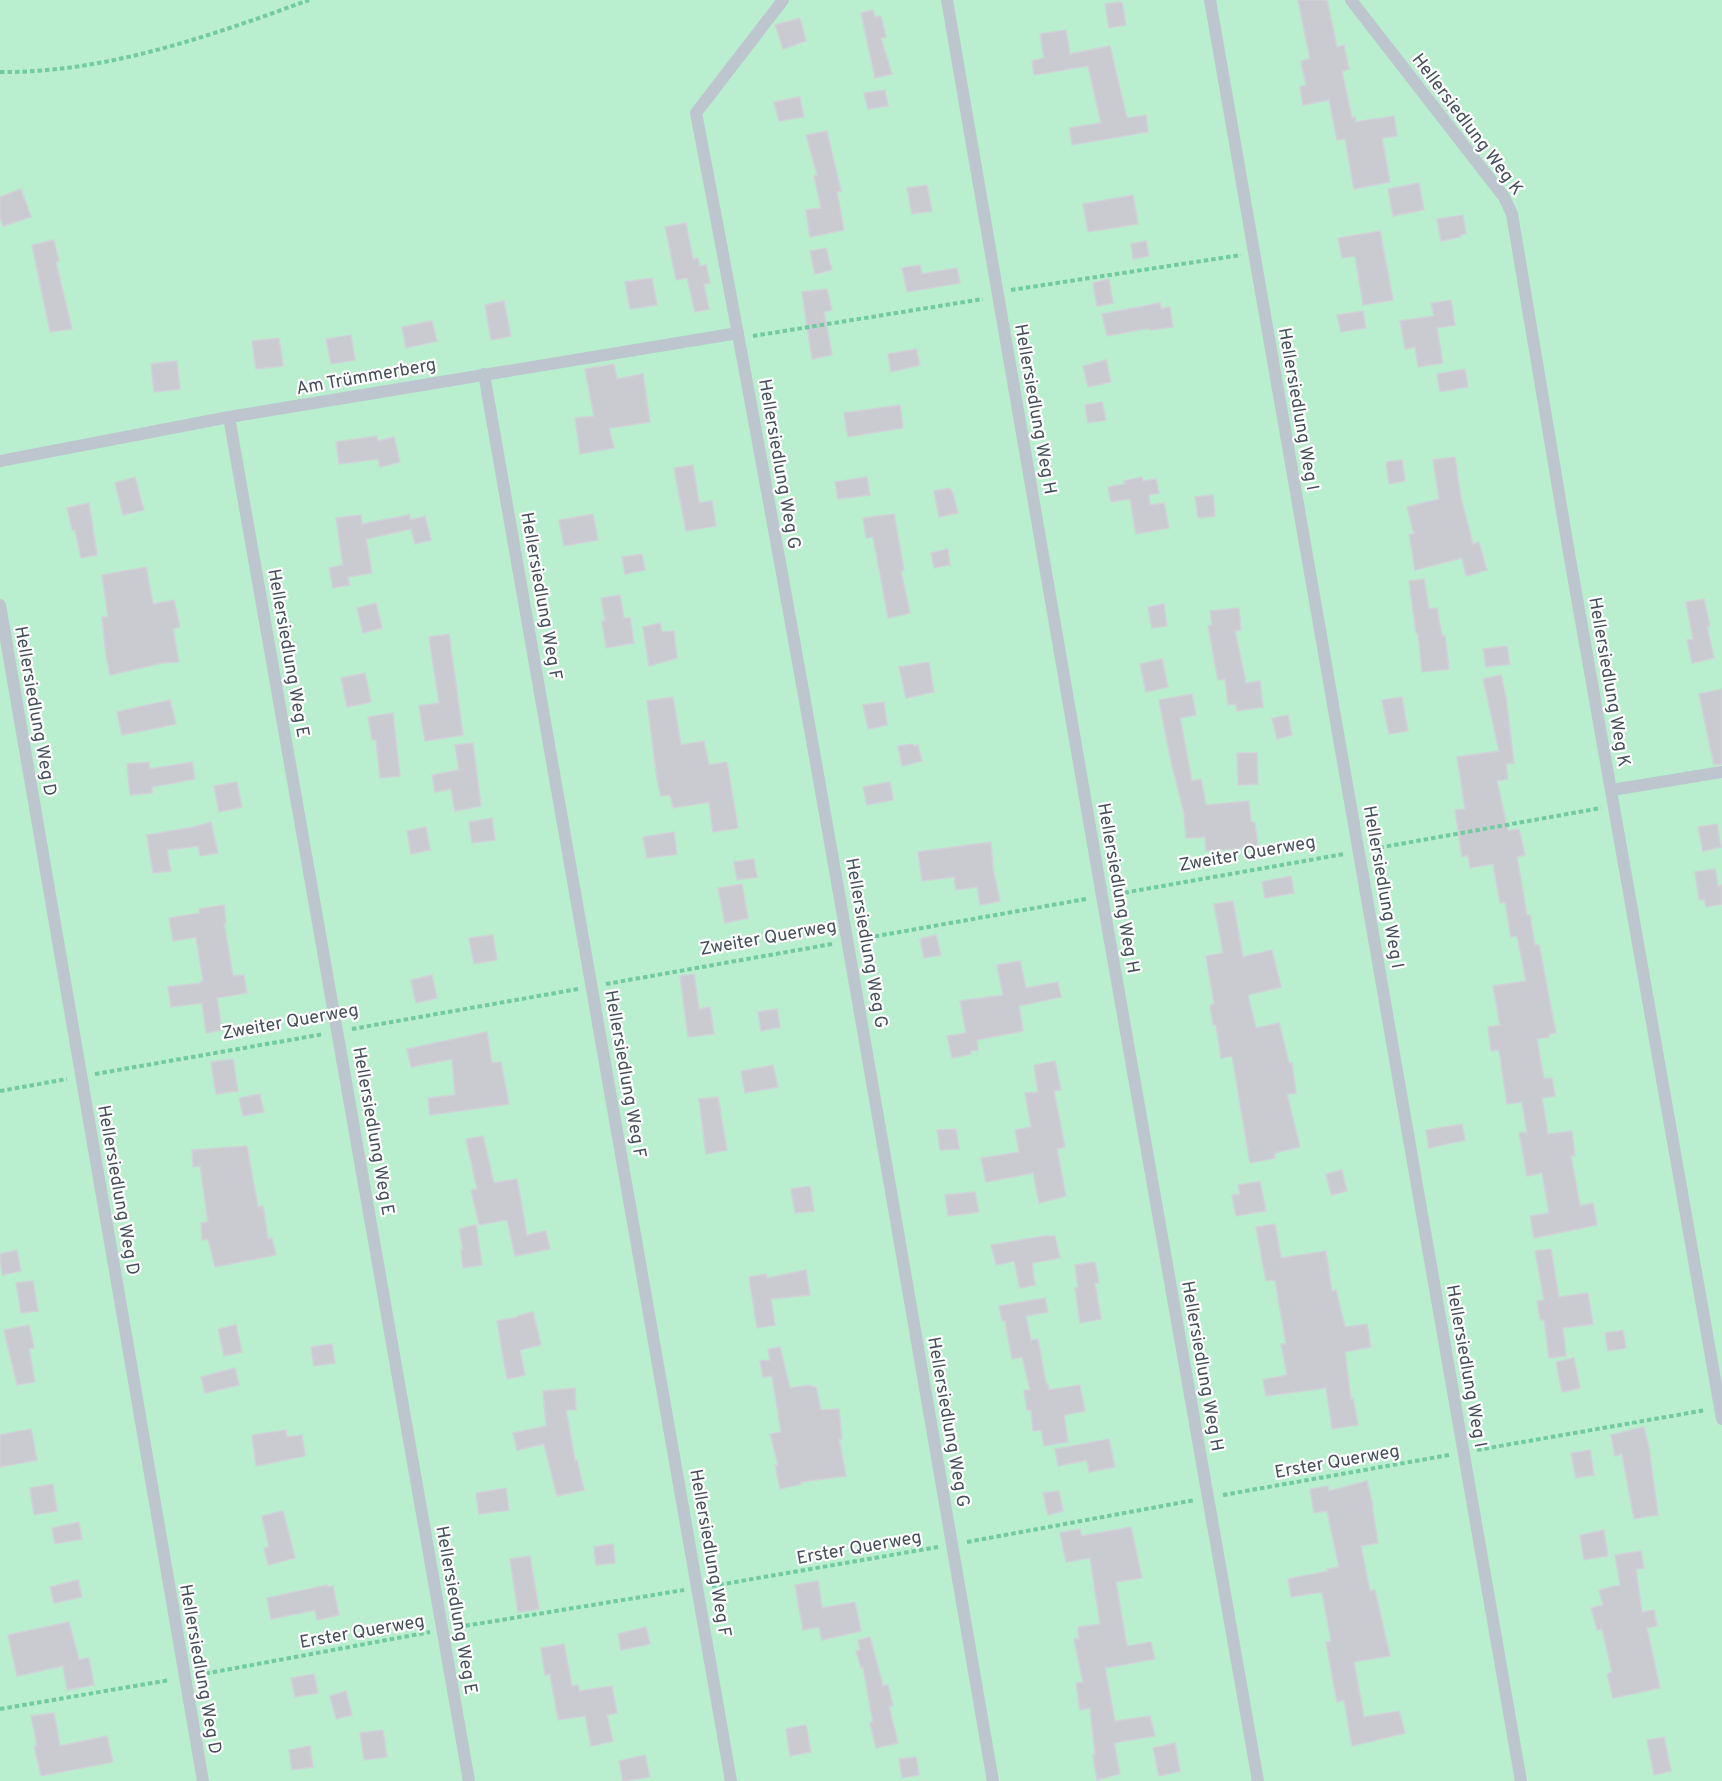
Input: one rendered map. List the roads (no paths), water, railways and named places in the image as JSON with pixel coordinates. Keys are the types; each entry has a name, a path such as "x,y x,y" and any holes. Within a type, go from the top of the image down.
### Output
{"lane":[{"name":"Hellersiedlung Weg G","path":"783,0 696,112 849,941 993,1781"},
{"name":"Hellersiedlung Weg H","path":"947,0 1258,1781"},
{"name":"Hellersiedlung Weg I","path":"1210,0 1521,1781"},
{"name":"Hellersiedlung Weg K","path":"1351,0 1504,197 1512,214 1569,553 1721,1414"},
{"name":"Am Trümmerberg","path":"0,461 230,417 484,374 739,336"},
{"name":"Hellersiedlung Weg F","path":"484,374 699,1588 731,1781"},
{"name":"Hellersiedlung Weg E","path":"230,417 469,1781"},
{"name":"Hellersiedlung Weg D","path":"0,605 203,1781"},
{"path":"1612,790 1722,772"}]}
